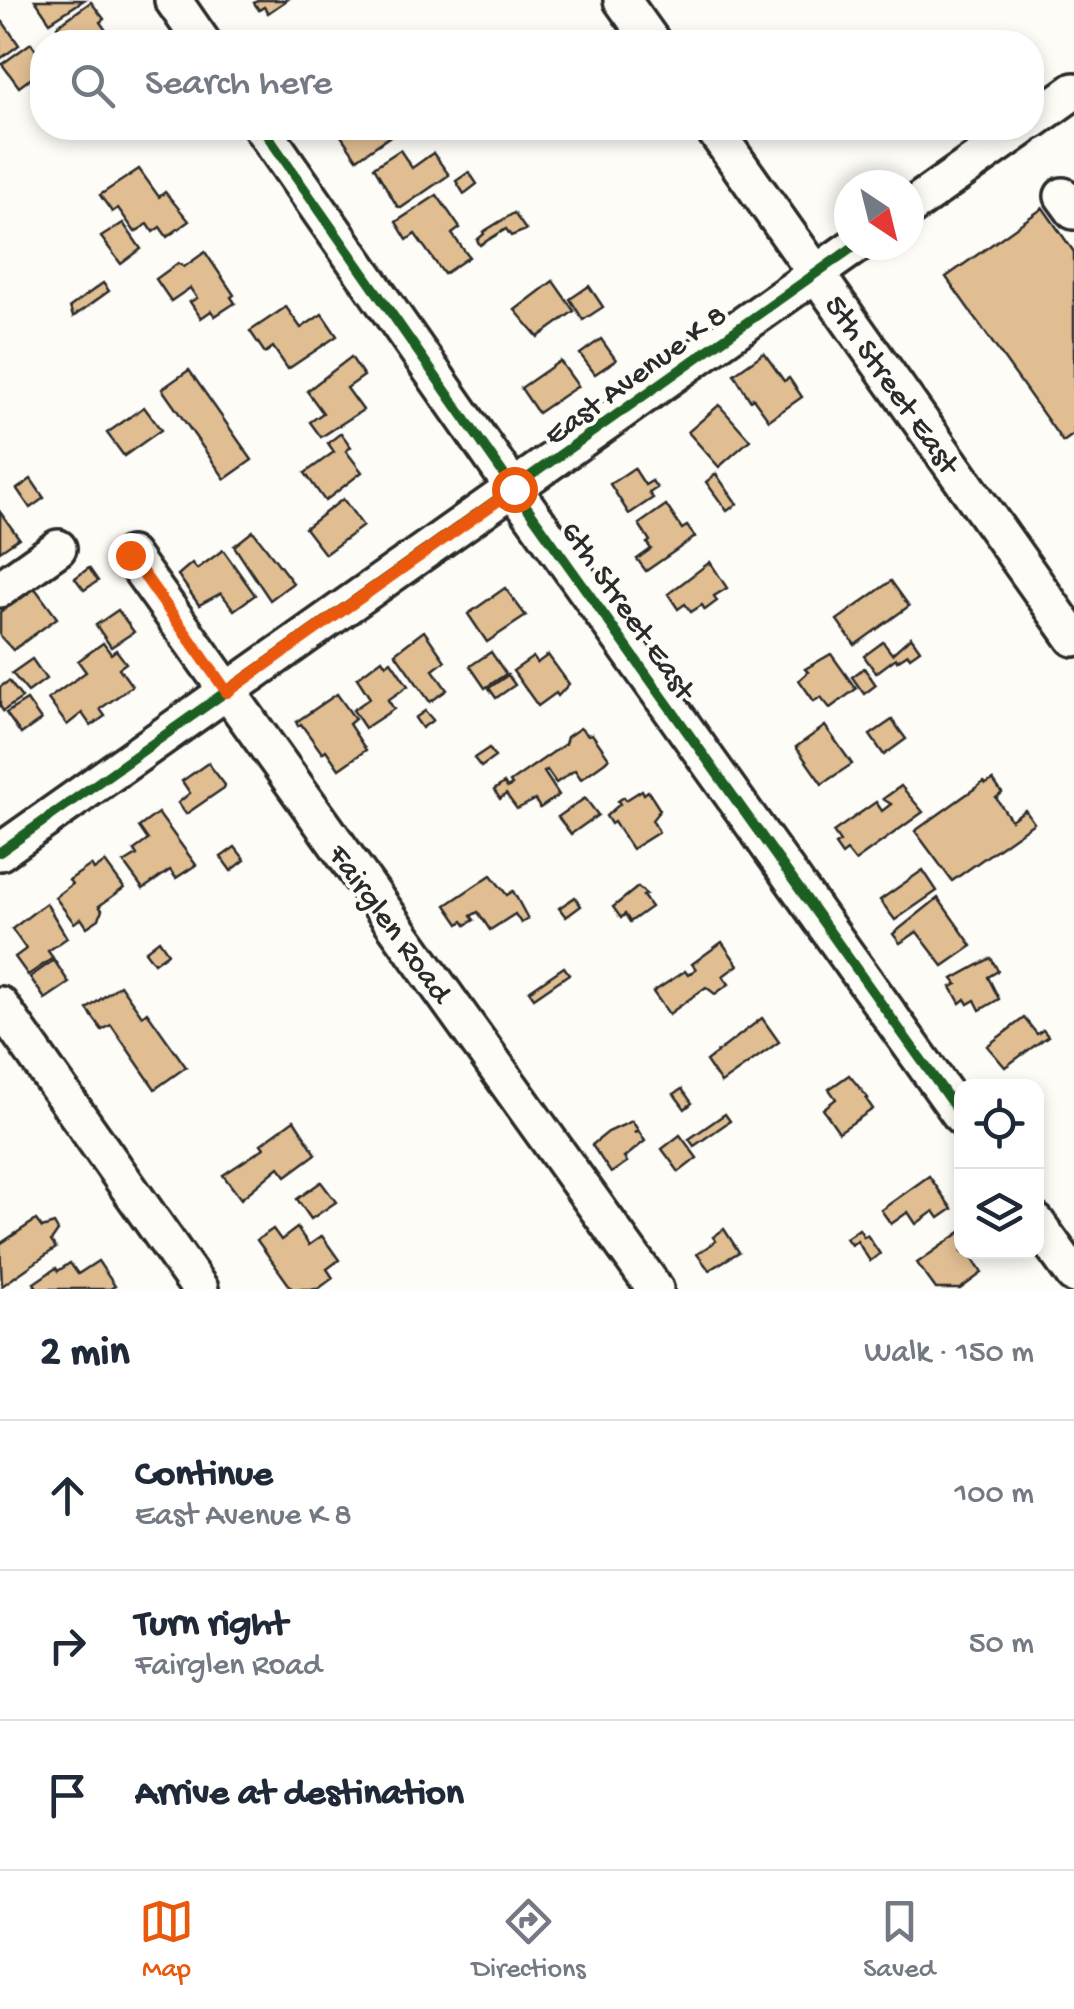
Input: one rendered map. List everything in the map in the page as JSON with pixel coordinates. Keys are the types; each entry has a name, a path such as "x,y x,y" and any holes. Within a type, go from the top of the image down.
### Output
{"street":[{"path":"173,0 194,30"},
{"path":"622,0 643,30"},
{"path":"1044,112 1074,91"},
{"name":"6th Street East","path":"270,140 954,1106"},
{"name":"5th Street East","path":"722,140 1074,638"},
{"path":"924,197 1005,140"},
{"name":"East Avenue K 8","path":"0,852 835,260"},
{"path":"0,589 58,548"},
{"name":"Fairglen Road","path":"130,555 655,1289"},
{"path":"0,1005 200,1289"},
{"path":"1044,1233 1074,1275"}],"building":[{"path":"35,0 84,0 50,22"},
{"path":"287,0 268,13 254,3"},
{"path":"91,2 104,19 100,22 106,30 55,30"},
{"path":"3,22 19,45 0,59 0,24"},
{"path":"30,44 30,79 19,87 2,64"},
{"path":"344,140 385,140 357,159"},
{"path":"400,150 412,168 433,153 449,175 401,208 374,167"},
{"path":"139,169 159,197 165,192 189,221 167,237 160,227 153,232 148,224 135,232 118,208 112,212 100,195"},
{"path":"469,172 477,184 464,194 456,181"},
{"path":"437,195 460,228 452,234 469,257 444,274 415,234 407,240 396,222"},
{"path":"1043,208 1074,252 1074,434 1063,442 946,277"},
{"path":"514,213 526,230 511,236 506,229 480,245 477,240 483,232"},
{"path":"123,223 141,249 121,264 101,237"},
{"path":"205,252 234,295 231,297 235,303 215,316 211,311 201,318 190,302 197,298 190,288 171,301 156,279 178,263 184,267"},
{"path":"553,281 574,311 538,337 515,310"},
{"path":"103,283 109,291 73,317 70,307"},
{"path":"589,286 603,307 583,320 570,299"},
{"path":"286,307 301,328 322,314 337,336 288,369 273,347 265,353 250,331"},
{"path":"601,339 616,360 595,374 580,354"},
{"path":"764,353 784,381 789,378 802,397 769,420 753,398 750,400 734,374"},
{"path":"351,357 364,376 347,388 363,410 321,437 310,422 323,413 307,391"},
{"path":"560,361 578,386 538,413 521,388"},
{"path":"189,370 252,460 225,479 162,389"},
{"path":"719,405 750,440 719,467 688,432"},
{"path":"144,407 161,430 124,456 107,433"},
{"path":"341,433 351,447 346,451 362,472 325,501 305,473 334,452 328,443"},
{"path":"634,468 645,485 652,481 657,488 649,493 653,498 629,514 610,484"},
{"path":"716,474 737,504 727,511 706,482"},
{"path":"31,479 44,498 30,508 17,489"},
{"path":"343,499 363,526 325,554 305,528"},
{"path":"666,505 682,529 687,526 695,537 646,571 637,559 651,549 647,543 650,541 639,524"},
{"path":"0,512 19,538 0,551"},
{"path":"253,531 293,583 270,600 234,546"},
{"path":"223,550 255,595 234,610 221,593 199,605 178,575 192,563 197,569"},
{"path":"710,562 727,588 714,596 717,601 705,610 702,605 691,612 685,604 678,609 668,594"},
{"path":"89,568 98,581 84,590 75,578"},
{"path":"891,581 909,606 855,645 837,620"},
{"path":"34,587 57,618 13,650 0,636 0,612"},
{"path":"505,588 526,616 487,642 468,614"},
{"path":"118,610 134,632 111,647 96,625"},
{"path":"424,631 445,661 433,670 447,690 430,702 395,653"},
{"path":"911,637 920,650 910,657 908,654 897,661 896,658 876,673 864,656 883,642 892,654"},
{"path":"103,643 111,654 116,650 126,663 119,668 132,686 100,709 105,716 91,726 82,713 67,725 48,699 86,672 78,661"},
{"path":"491,652 506,674 485,688 470,666"},
{"path":"831,654 856,689 830,708 821,697 814,701 799,680 808,672 805,669"},
{"path":"548,655 569,684 558,696 556,693 538,706 513,671 533,657 537,663"},
{"path":"32,659 46,679 28,692 12,673"},
{"path":"382,659 386,665 391,661 408,686 388,700 394,709 365,728 353,710 370,698 357,678"},
{"path":"864,668 876,685 864,694 852,677"},
{"path":"508,675 515,685 496,698 489,688"},
{"path":"9,681 22,698 3,711 0,687"},
{"path":"337,694 355,719 349,724 366,750 339,769 326,750 322,753 296,722"},
{"path":"27,700 41,720 21,734 6,713"},
{"path":"425,711 433,720 422,728 415,718"},
{"path":"892,720 906,739 884,755 870,735"},
{"path":"825,726 852,764 822,784 796,747"},
{"path":"580,728 592,734 609,758 605,762 581,779 575,770 556,783 547,770 544,772 559,795 540,808 535,800 517,809 506,794 500,799 494,790 504,783 507,788 512,785 510,782 565,744 567,737"},
{"path":"489,748 495,757 481,767 474,758"},
{"path":"208,763 224,788 186,814 178,803 190,793 182,781"},
{"path":"993,780 1002,793 996,798 1011,820 1025,810 1034,823 952,881 915,831 984,782"},
{"path":"901,786 923,812 855,861 847,851 842,855 833,832 876,802 882,811 891,804 883,799"},
{"path":"642,790 644,794 648,791 660,810 652,820 659,832 632,849 606,816 620,804 618,801"},
{"path":"585,798 598,815 571,834 558,817"},
{"path":"158,813 196,865 176,878 170,870 143,889 124,863 137,855 134,850 148,840 139,827"},
{"path":"235,847 245,860 231,871 221,857"},
{"path":"105,862 124,888 99,906 99,919 87,927 81,918 74,923 55,897 72,884 69,880 91,865 94,870"},
{"path":"923,870 937,891 895,920 880,900"},
{"path":"491,875 507,895 513,891 528,919 521,923 515,914 490,930 478,912 471,916 474,920 459,924 446,905"},
{"path":"638,887 651,907 630,922 613,907"},
{"path":"575,897 581,906 566,917 559,908"},
{"path":"938,898 972,946 943,966 917,932 900,943 893,934"},
{"path":"46,903 67,938 48,951 53,958 28,975 15,957 26,949 12,929"},
{"path":"159,940 168,953 154,963 145,951"},
{"path":"722,942 738,965 723,976 729,984 715,994 706,987 669,1014 653,992 685,971 688,975 696,969 692,964"},
{"path":"991,958 998,971 988,977 999,999 980,1010 975,1000 960,1003 951,987 957,984 953,979"},
{"path":"54,960 69,983 45,999 30,977"},
{"path":"564,967 569,974 534,998 529,991"},
{"path":"120,985 142,1016 147,1012 186,1067 155,1089 111,1025 102,1030 87,1009"},
{"path":"762,1018 779,1042 721,1083 706,1061"},
{"path":"1024,1018 1037,1034 1043,1030 1048,1036 1005,1067 987,1046"},
{"path":"849,1075 873,1109 839,1132 823,1109 836,1099 829,1089"},
{"path":"682,1089 692,1103 685,1109 674,1094"},
{"path":"725,1114 730,1121 694,1146 689,1139"},
{"path":"294,1120 316,1154 286,1176 279,1167 241,1199 223,1175 264,1148 261,1144"},
{"path":"632,1121 638,1130 634,1133 639,1132 645,1141 611,1173 592,1145"},
{"path":"680,1135 697,1158 679,1172 662,1149"},
{"path":"929,1176 952,1209 939,1218 934,1211 916,1224 908,1212 891,1224 881,1210"},
{"path":"321,1182 336,1202 311,1219 297,1199"},
{"path":"36,1220 42,1228 54,1224 58,1231 51,1241 56,1248 2,1286 0,1244"},
{"path":"297,1228 309,1245 322,1236 339,1260 327,1269 333,1278 318,1289 292,1289 257,1240 273,1229 281,1240"},
{"path":"724,1229 739,1252 709,1270 697,1254 716,1241 713,1237"},
{"path":"859,1229 880,1254 870,1261 857,1241 851,1245 846,1238"},
{"path":"954,1237 954,1259 973,1259 982,1273 960,1289 936,1289 917,1263"},
{"path":"98,1261 115,1286 110,1289 31,1289 56,1268 58,1271 70,1263 78,1274"}],"cycle path":[{"path":"270,140 954,1106"},
{"path":"0,852 835,260"}],"route":[{"path":"130,555 227,692 514,489"}]}
